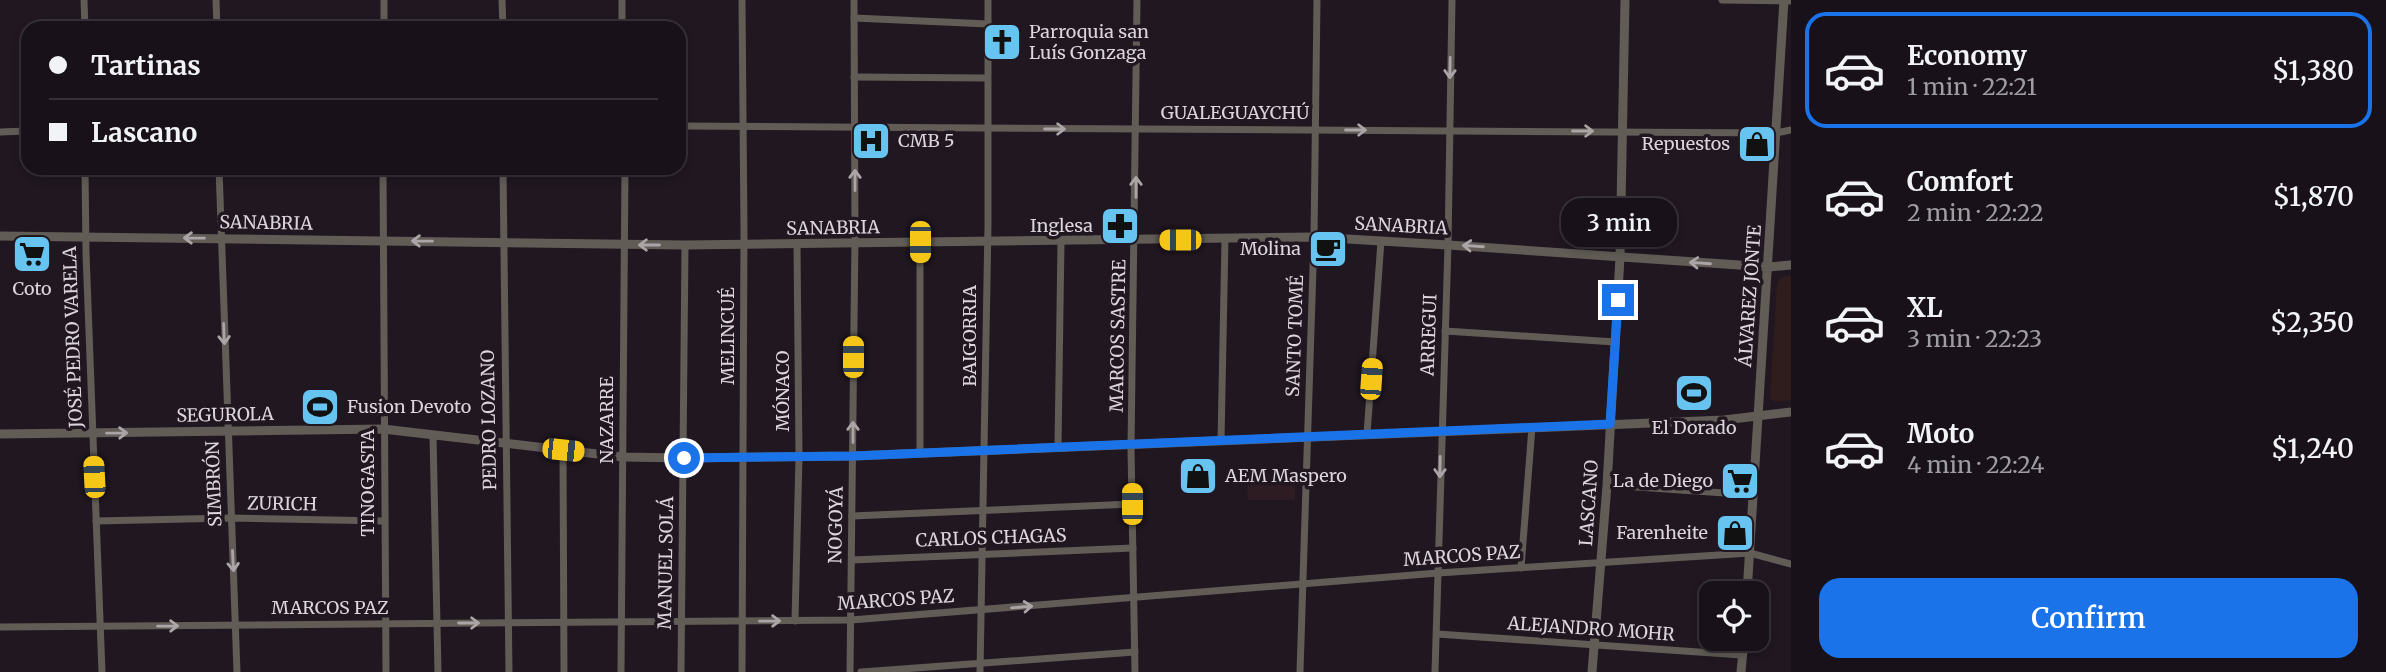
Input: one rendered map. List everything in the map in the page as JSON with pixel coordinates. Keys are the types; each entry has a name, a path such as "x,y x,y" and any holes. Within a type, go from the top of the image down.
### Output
{"street":[{"path":"84,0 85,21"},
{"path":"216,0 217,21"},
{"path":"384,0 384,21"},
{"path":"502,0 503,21"},
{"path":"622,0 622,21"},
{"name":"MELINCUÉ","path":"742,672 743,0"},
{"name":"NOGOYÁ","path":"850,672 855,242 854,0"},
{"name":"BAIGORRIA","path":"980,672 985,450 988,0"},
{"name":"MARCOS SASTRE","path":"1135,672 1132,443 1137,0"},
{"name":"SANTO TOMÉ","path":"1300,672 1314,237 1317,0"},
{"name":"ARREGUI","path":"1435,672 1448,244 1452,0"},
{"name":"LASCANO","path":"1592,672 1607,485 1620,257 1625,0"},
{"path":"1722,0 1786,1"},
{"name":"ÁLVAREZ JONTE","path":"1748,581 1786,1"},
{"path":"854,18 988,24"},
{"path":"854,77 987,78"},
{"name":"GUALEGUAYCHÚ","path":"686,127 1776,133 1791,130"},
{"path":"0,132 21,131"},
{"name":"JOSÉ PEDRO VARELA","path":"85,175 85,237 102,672"},
{"name":"SIMBRÓN","path":"219,175 237,672"},
{"name":"TINOGASTA","path":"383,175 386,672"},
{"name":"PEDRO LOZANO","path":"503,175 509,672"},
{"name":"NAZARRE","path":"621,672 625,175"},
{"name":"SANABRIA","path":"0,236 625,245 1314,237 1768,267 1791,265"},
{"path":"1221,440 1225,239"},
{"path":"1058,446 1060,241"},
{"path":"1367,434 1381,241"},
{"path":"920,242 920,452"},
{"name":"MÓNACO","path":"795,621 799,456 797,244"},
{"name":"MANUEL SOLÁ","path":"681,672 685,245"},
{"path":"1445,331 1615,342"},
{"name":"SEGUROLA","path":"0,434 383,429 623,457 853,456 1441,432 1759,417 1791,412"},
{"path":"1521,568 1532,427"},
{"path":"433,435 438,672"},
{"path":"563,450 564,672"},
{"path":"1607,485 1754,495"},
{"path":"852,516 1132,504"},
{"name":"ZURICH","path":"96,521 231,518 384,521"},
{"name":"CARLOS CHAGAS","path":"852,560 1133,548"},
{"name":"MARCOS PAZ","path":"0,627 851,620 1438,573 1750,553 1791,564"},
{"name":"ALEJANDRO MOHR","path":"1437,634 1742,655"},
{"path":"1741,672 1742,651"},
{"path":"861,672 1135,652"}],"shaded area":[{"path":"1791,275 1791,400 1775,402 1770,398 1777,283 1781,277"},
{"path":"1247,479 1295,480 1295,500 1248,500"}],"place":[{"name":"Parroquia san Luís Gonzaga","path":"1002,42"},
{"name":"CMB 5","path":"871,141"},
{"name":"Repuestos","path":"1757,144"},
{"name":"Inglesa","path":"1120,226"},
{"name":"Molina","path":"1328,249"},
{"name":"Coto","path":"32,254"},
{"name":"El Dorado","path":"1694,393"},
{"name":"Fusion Devoto","path":"320,407"},
{"name":"AEM Maspero","path":"1198,476"},
{"name":"La de Diego","path":"1740,481"},
{"name":"Farenheite","path":"1735,533"}],"route":[{"path":"684,458 853,456 1610,424 1618,300"}]}
